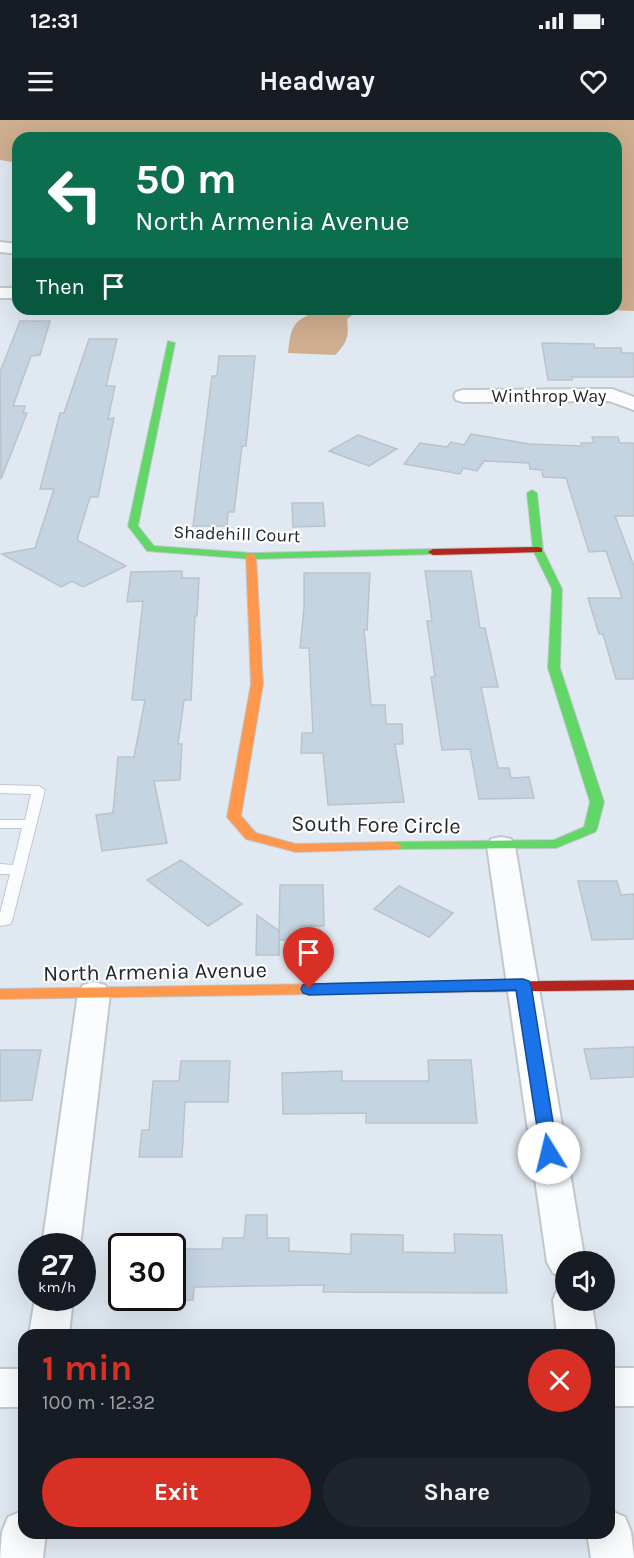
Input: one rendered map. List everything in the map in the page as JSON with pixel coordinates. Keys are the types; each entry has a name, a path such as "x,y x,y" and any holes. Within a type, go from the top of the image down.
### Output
{"street":[{"name":"Shadehill Court","path":"171,343 133,526 152,549 251,556 538,550"},
{"name":"Winthrop Way","path":"463,396 612,395 634,404"},
{"path":"532,494 538,550 557,589 554,668 597,802 590,829 556,844 501,846 564,1251"},
{"name":"South Fore Circle","path":"251,556 256,684 234,817 251,836 296,848 501,846"},
{"name":"North Armenia Avenue","path":"0,994 634,985"},
{"path":"63,1233 94,993"},
{"path":"50,1329 52,1311"},
{"path":"574,1311 577,1329"},
{"path":"615,1387 634,1387"},
{"path":"0,1388 18,1388"},
{"path":"21,1558 23,1539"},
{"path":"610,1539 613,1558"}],"lane":[{"path":"0,789 39,790 5,921 0,921"},
{"path":"0,824 31,824"},
{"path":"0,869 18,870"}],"shaded area":[{"path":"0,120 634,120 634,311 622,311 622,132 12,132 12,162 0,160"},
{"path":"308,315 352,315 347,319 348,334 345,342 335,355 288,353 292,330"}],"building":[{"path":"20,321 50,321 40,355 31,356 13,406 25,406 23,413 27,413 1,479 0,372"},
{"path":"89,339 117,339 106,386 115,386 108,419 114,418 98,497 90,497 77,540 126,566 83,587 72,581 61,587 2,554 35,548 54,489 40,489 60,413 64,413"},
{"path":"542,343 594,344 595,348 621,348 622,353 634,353 634,377 572,377 572,380 548,380"},
{"path":"219,356 255,356 246,446 242,446 234,512 228,512 227,526 193,526 212,376 217,376"},
{"path":"471,434 529,444 582,446 581,443 594,443 592,437 618,437 620,443 634,443 634,516 615,516 634,566 634,679 616,679 603,634 599,634 588,598 622,598 606,551 589,552 566,478 543,477 542,470 530,469 529,463 484,461 477,471 463,468 460,474 404,464 420,443 447,447 451,442 464,445"},
{"path":"358,435 397,449 369,466 329,451"},
{"path":"292,503 323,503 325,526 293,527"},
{"path":"182,571 182,578 199,578 197,616 195,616 191,700 184,700 178,744 182,744 180,780 154,781 167,843 102,851 96,815 113,813 118,757 134,757 145,700 132,700 143,601 127,602 131,572"},
{"path":"425,571 471,571 480,628 485,628 498,687 481,687 498,768 509,768 511,778 529,777 534,798 479,799 470,749 442,750 431,677 435,677 427,621 432,621"},
{"path":"304,573 370,573 367,630 364,629 371,705 385,705 386,724 402,724 403,744 395,744 404,802 328,805 323,753 301,753 302,733 313,733 309,648 300,648 304,608"},
{"path":"181,860 242,904 208,926 147,880"},
{"path":"578,881 617,881 621,895 634,894 634,939 592,940"},
{"path":"280,885 323,885 324,926 301,926 302,940 279,940"},
{"path":"399,886 453,913 429,937 374,909"},
{"path":"257,915 279,931 279,955 256,955"},
{"path":"634,1047 634,1077 591,1079 584,1049"},
{"path":"0,1050 41,1050 32,1100 0,1101"},
{"path":"428,1060 471,1060 477,1123 366,1123 366,1113 283,1114 282,1073 342,1071 342,1081 429,1081"},
{"path":"181,1061 230,1061 228,1102 185,1102 182,1157 139,1157 142,1130 149,1130 153,1081 179,1081"},
{"path":"246,1215 267,1215 267,1238 289,1238 289,1251 351,1254 351,1234 403,1235 403,1252 455,1253 454,1234 502,1235 507,1293 323,1292 324,1285 194,1287 193,1300 186,1300 186,1249 222,1249 223,1238 244,1238"}],"traffic: fast":[{"path":"171,343 133,526 151,549 251,556 433,552"},
{"path":"395,846 556,844 590,829 597,802 554,668 557,589 538,550 532,493"}],"traffic: slow":[{"path":"251,556 257,684 234,817 251,836 296,848 395,846"},
{"path":"0,994 319,989"}],"traffic: jam":[{"path":"433,552 538,550"},
{"path":"319,989 634,985"}],"route":[{"path":"309,989 523,985 549,1153"}]}
